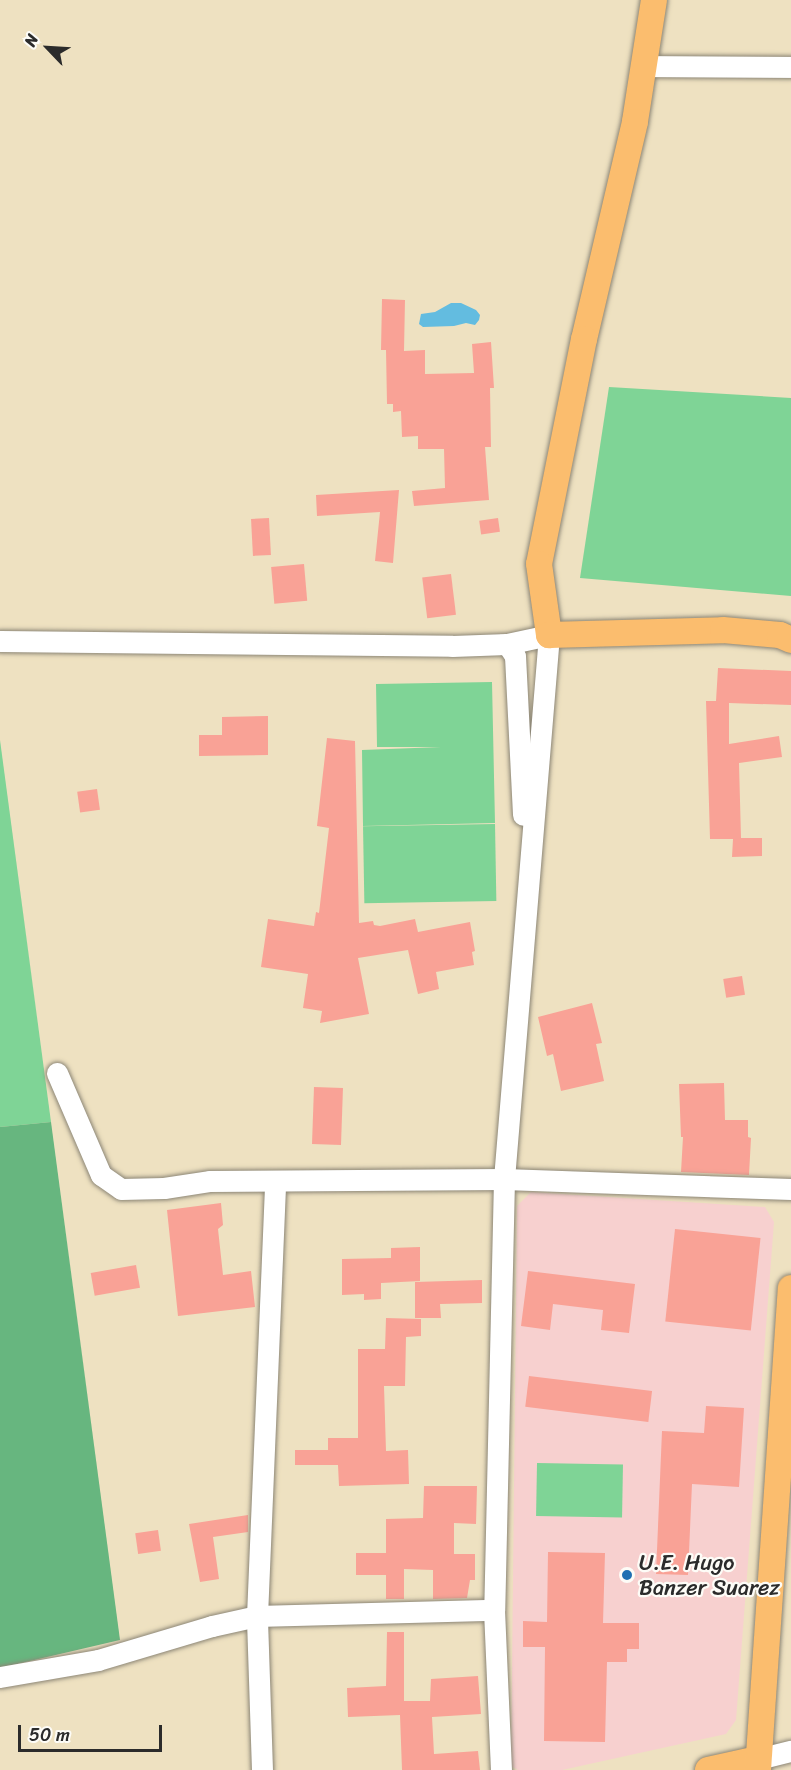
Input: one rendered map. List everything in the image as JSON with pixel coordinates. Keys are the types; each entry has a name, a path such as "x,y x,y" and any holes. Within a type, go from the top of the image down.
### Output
{"main road":[{"path":"654,0 635,122 584,339 539,564 549,635 723,630 780,635 791,639"},
{"path":"708,1770 758,1764 791,1288"}],"street":[{"path":"643,66 791,67"},
{"path":"0,641 452,646 507,644 549,635 504,1179 494,1610 501,1770"},
{"path":"507,644 515,656 527,900"},
{"path":"57,1073 101,1175 121,1189 164,1188 210,1181 504,1179 791,1189"},
{"path":"262,1770 257,1616 275,1182"},
{"path":"0,1677 98,1660 212,1626 257,1616 494,1610"},
{"path":"758,1764 791,1751"}],"shaded area":[{"path":"531,1192 765,1207 774,1222 736,1720 726,1734 562,1770 518,1770 511,1766 517,1206"}],"green space":[{"path":"609,387 791,398 791,596 580,578"},
{"path":"492,682 495,823 363,826 362,750 441,747 377,747 376,684"},
{"path":"0,740 51,1122 0,1127"},
{"path":"495,824 496,901 364,903 363,826"},
{"path":"51,1122 120,1640 0,1668 0,1127"},
{"path":"537,1463 623,1465 622,1517 536,1516"}],"water":[{"path":"451,303 461,303 476,310 480,315 479,320 475,325 466,323 454,326 423,327 419,324 421,314 435,312"}],"building":[{"path":"382,299 405,300 404,351 425,350 425,374 474,373 472,344 491,342 494,388 490,388 491,447 485,447 489,500 414,506 412,491 445,488 444,449 418,449 418,436 402,437 401,411 393,412 393,404 387,404 386,350 381,350"},
{"path":"399,490 393,563 375,561 380,512 317,516 316,495"},
{"path":"269,518 271,555 253,556 251,519"},
{"path":"498,518 500,532 481,535 479,521"},
{"path":"304,564 307,601 274,604 271,567"},
{"path":"451,574 456,615 427,618 422,578"},
{"path":"718,668 791,671 791,705 729,703 729,744 779,736 782,757 739,763 741,838 762,838 762,856 732,857 733,839 710,839 706,701 716,701"},
{"path":"268,716 268,755 199,756 199,735 222,735 222,717"},
{"path":"327,738 355,741 359,923 373,921 374,925 380,926 415,919 418,932 470,922 475,951 472,952 474,965 436,972 439,989 418,994 408,950 358,958 369,1014 320,1023 322,1011 303,1008 308,974 261,967 268,919 314,926 316,912 319,913 329,828 317,826"},
{"path":"97,789 100,810 80,813 77,792"},
{"path":"742,976 745,995 726,998 723,979"},
{"path":"592,1003 602,1043 596,1044 604,1081 561,1091 553,1054 547,1056 538,1017"},
{"path":"724,1083 725,1120 748,1120 748,1137 751,1138 749,1175 681,1172 683,1137 681,1137 679,1084"},
{"path":"314,1087 343,1088 341,1145 312,1144"},
{"path":"221,1203 223,1225 218,1229 223,1275 251,1271 255,1307 178,1316 167,1210"},
{"path":"675,1229 761,1238 751,1330 665,1321"},
{"path":"420,1247 420,1281 381,1283 381,1299 364,1300 364,1294 342,1295 342,1259 391,1258 391,1248"},
{"path":"136,1265 140,1288 95,1296 91,1273"},
{"path":"528,1271 635,1284 629,1333 601,1330 603,1310 553,1304 550,1330 521,1326"},
{"path":"482,1280 482,1303 440,1304 441,1318 415,1318 415,1282"},
{"path":"386,1318 421,1319 421,1336 406,1337 405,1386 384,1386 386,1451 408,1450 409,1484 339,1486 338,1465 295,1465 295,1450 328,1450 328,1438 358,1438 358,1349 385,1349"},
{"path":"529,1376 652,1391 648,1422 525,1407"},
{"path":"706,1406 744,1408 739,1487 692,1484 688,1575 656,1574 662,1431 704,1433"},
{"path":"424,1486 477,1486 476,1524 454,1523 454,1554 475,1554 475,1580 470,1580 467,1598 433,1599 433,1570 404,1569 404,1599 386,1599 386,1575 356,1575 356,1553 386,1553 386,1519 423,1518"},
{"path":"248,1515 248,1532 213,1537 219,1579 200,1582 189,1524"},
{"path":"158,1530 161,1551 138,1554 135,1533"},
{"path":"548,1552 605,1553 603,1623 639,1623 639,1649 627,1649 627,1662 607,1662 605,1742 544,1741 545,1647 523,1647 523,1621 547,1622"},
{"path":"387,1632 404,1632 404,1701 430,1701 431,1679 478,1676 481,1714 432,1717 434,1754 478,1751 480,1770 402,1770 400,1715 348,1717 347,1688 386,1686"}],"place":[{"name":"U.E. Hugo Banzer Suarez","path":"627,1575"}]}
